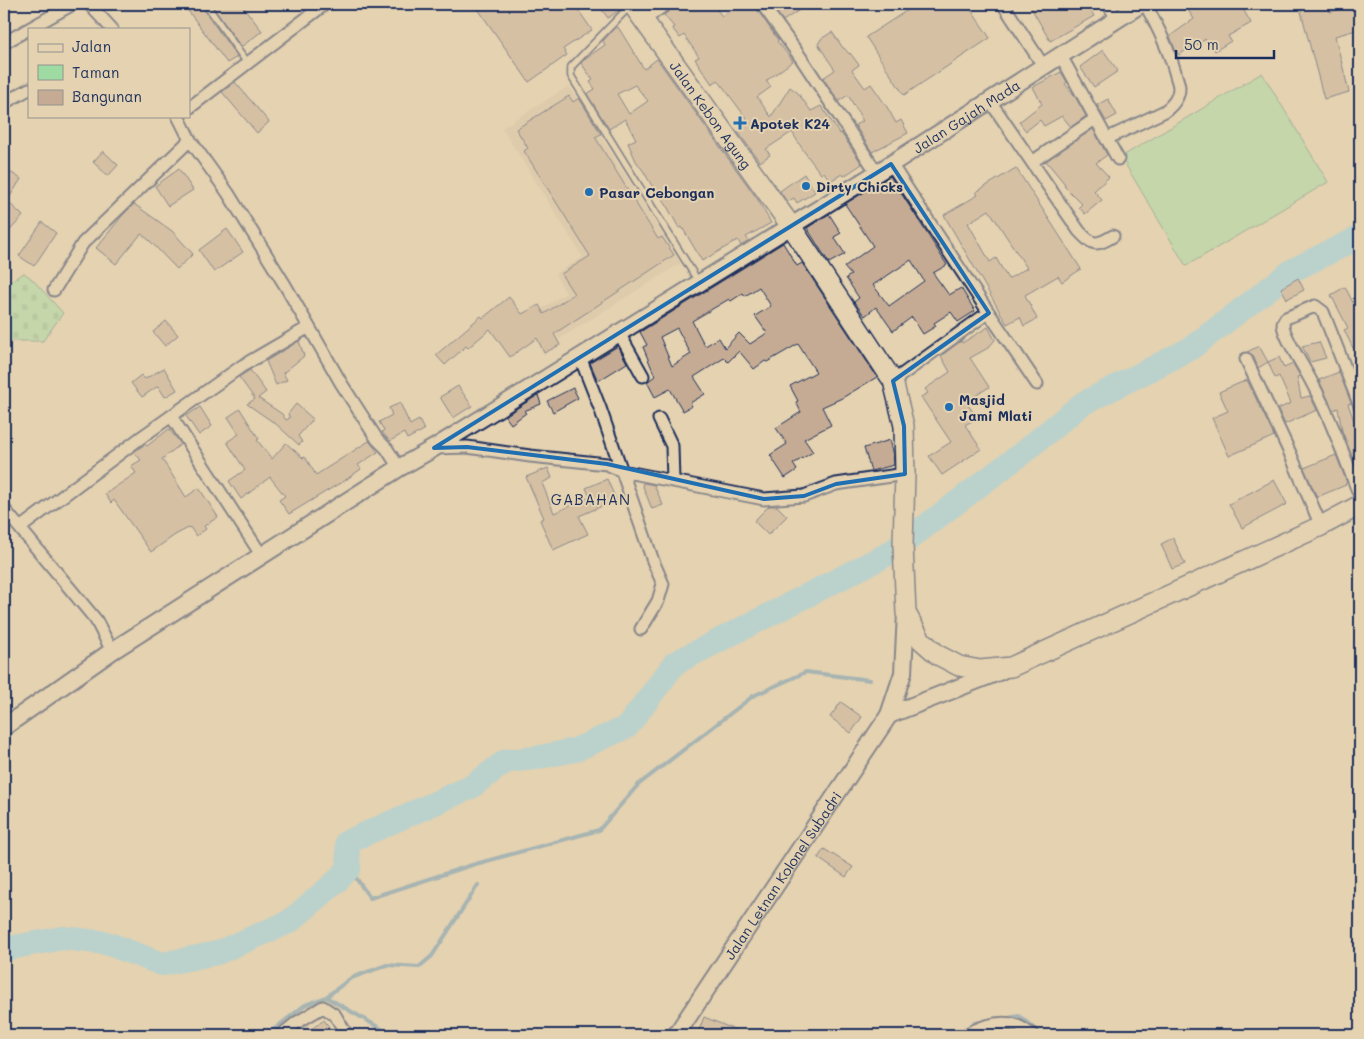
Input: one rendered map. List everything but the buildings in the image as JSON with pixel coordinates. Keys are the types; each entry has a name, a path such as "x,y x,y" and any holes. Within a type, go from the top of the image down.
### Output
{"main road":[{"name":"Jalan Kebon Agung","path":"632,4 791,226 893,381 904,426 906,474 903,546 906,613"},
{"name":"Jalan Gajah Mada","path":"4,727 112,650 399,468 884,168 1143,4"},
{"path":"889,715 1011,667 1321,526 1360,505"},
{"path":"906,613 921,640 938,655 959,666 980,670 1011,667"},
{"name":"Jalan Letnan Kolonel Subadri","path":"676,1035 889,715 902,673 906,613"}],"street":[{"path":"31,28 73,4"},
{"path":"89,4 111,28"},
{"path":"190,107 325,4"},
{"path":"644,20 666,4"},
{"path":"762,4 989,313 1036,384"},
{"path":"1004,4 1044,67"},
{"path":"1108,4 1118,20"},
{"path":"1106,139 1165,111 1172,106 1178,93 1179,86 1170,53 1143,4"},
{"path":"4,43 28,29"},
{"path":"1061,56 1118,159"},
{"path":"4,103 28,90"},
{"path":"990,101 1086,239 1092,243 1099,244 1113,236"},
{"path":"179,118 190,140 228,193 284,284 341,383 377,439 399,468"},
{"path":"1032,162 1095,119"},
{"path":"54,290 83,243 190,140"},
{"path":"1360,406 1323,312 1315,306 1286,318 1283,325 1284,330 1326,414 1360,496"},
{"path":"893,381 989,313"},
{"path":"20,528 242,366 309,326"},
{"path":"618,333 643,376"},
{"path":"580,357 663,584 658,601 641,629"},
{"path":"1246,359 1290,453 1321,526"},
{"path":"171,416 262,556"},
{"path":"659,419 672,446 673,480"},
{"path":"434,448 467,446 514,454 607,464 622,471 764,499 804,496 836,484 906,474"},
{"path":"4,509 96,620 112,650"},
{"path":"281,1035 296,1023 323,1007 335,1016 347,1035"},
{"path":"965,1035 1001,1022 1018,1025 1033,1035"}],"lane":[{"path":"632,4 574,63 571,67 571,76 699,283"},
{"path":"208,7 247,63"}],"highlighted area":[{"path":"891,164 989,313 893,381 904,426 905,474 836,484 804,496 764,499 607,464 467,447 434,448"}],"shaded area":[{"name":"Pasar Cebongan","path":"569,86 681,263 559,339 540,310 566,293 555,274 583,257 502,128"}],"green space":[{"path":"1262,73 1328,182 1186,266 1121,157"},
{"path":"24,273 32,279 63,313 43,341 4,340 4,285"}],"waterway":[{"path":"4,949 63,938 106,943 162,964 217,953 289,922 336,882 349,868 347,842 471,787 506,761 535,758 575,750 627,727 675,663 890,553 1021,454 1082,404 1190,349 1293,270 1360,237"},
{"path":"349,868 370,898 472,865 599,830 638,785 753,696 806,672 870,680"},
{"path":"326,997 351,978 387,965 419,967 432,956 478,885"},
{"path":"267,1035 305,1005 326,997 392,1035"},
{"path":"1003,1019 1019,1016 1042,1035"},
{"path":"958,1035 974,1023 984,1022"}],"place":[{"name":"Apotek K24","path":"740,123"},
{"name":"Dirty Chicks","path":"806,186"},
{"name":"Pasar Cebongan","path":"589,192"},
{"name":"Masjid Jami Mlati","path":"949,407"}],"district":[{"name":"GABAHAN","path":"591,499"}]}
